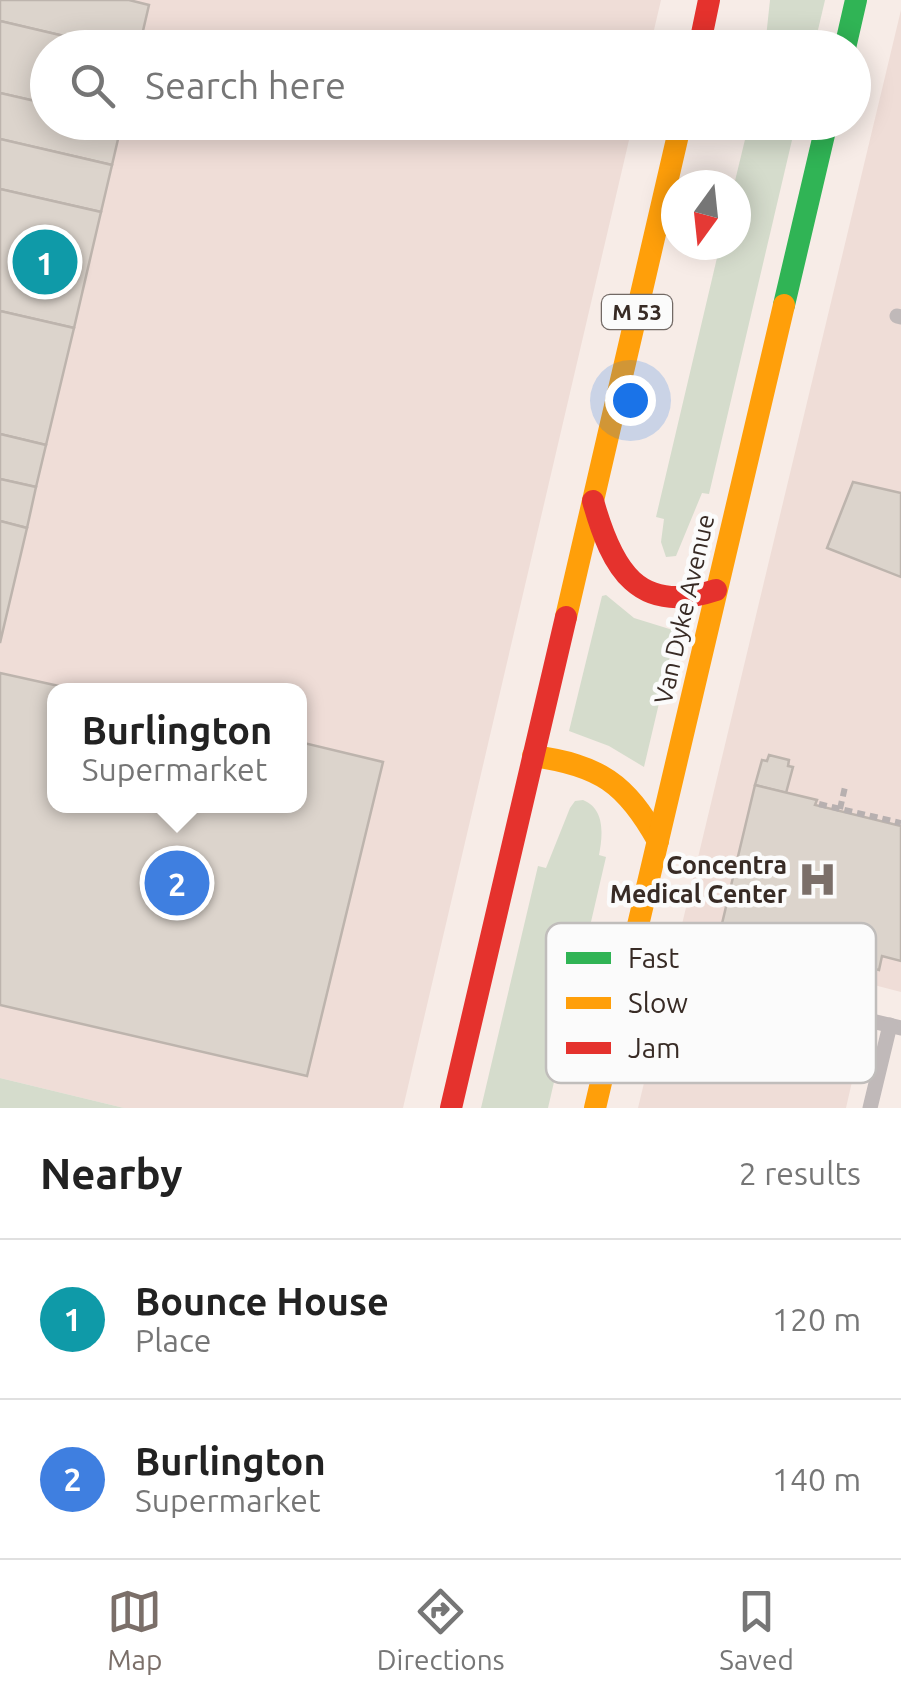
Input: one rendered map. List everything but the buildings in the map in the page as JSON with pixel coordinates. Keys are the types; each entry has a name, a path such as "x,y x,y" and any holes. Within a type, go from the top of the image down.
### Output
{"main road":[{"path":"702,30 710,0"},
{"path":"849,30 856,0"},
{"name":"M 53","path":"451,1108 677,140"},
{"name":"Van Dyke Avenue","path":"639,923 823,140"},
{"path":"593,501 600,536 611,556 624,574 641,587 674,600 693,601 716,590"},
{"path":"532,756 577,763 610,778 641,808 658,841"},
{"name":"Van Dyke Avenue","path":"595,1108 601,1083"}],"lane":[{"path":"870,1108 895,1027"}],"path":[{"path":"840,809 846,787"},
{"path":"819,804 901,823"}],"shaded area":[{"path":"0,0 661,0 654,30 30,30 30,140 629,140 403,1108 124,1108 0,1078"},
{"path":"901,10 901,992 876,986 876,923 682,923"},
{"path":"644,1083 852,1083 846,1108 638,1108"}],"green space":[{"path":"770,0 825,0 818,30 767,30"},
{"path":"745,140 792,140 709,494 702,493 676,556 666,557 661,542 664,519 656,517 716,260 751,260 751,170 738,170"},
{"path":"606,595 634,618 676,631 644,767 609,746 569,731 602,596"},
{"path":"575,801 590,804 599,816 599,855 606,857 591,923 546,923 546,1083 554,1083 548,1108 481,1108 538,866 546,868"},
{"path":"0,1078 124,1108 0,1108"}],"traffic: fast":[{"path":"849,30 856,0"},
{"path":"784,305 823,140"}],"traffic: slow":[{"path":"566,617 677,140"},
{"path":"639,923 784,305"},
{"path":"533,756 576,765 608,780 634,805 658,841"},
{"path":"595,1108 601,1083"}],"traffic: jam":[{"path":"703,30 709,0"},
{"path":"593,501 609,547 632,581 667,597 716,590"},
{"path":"451,1108 566,617"}],"place":[{"name":"Bounce House","path":"45,262"},
{"name":"Concentra Medical Center","path":"817,879"},
{"name":"Burlington","path":"177,883"}]}
